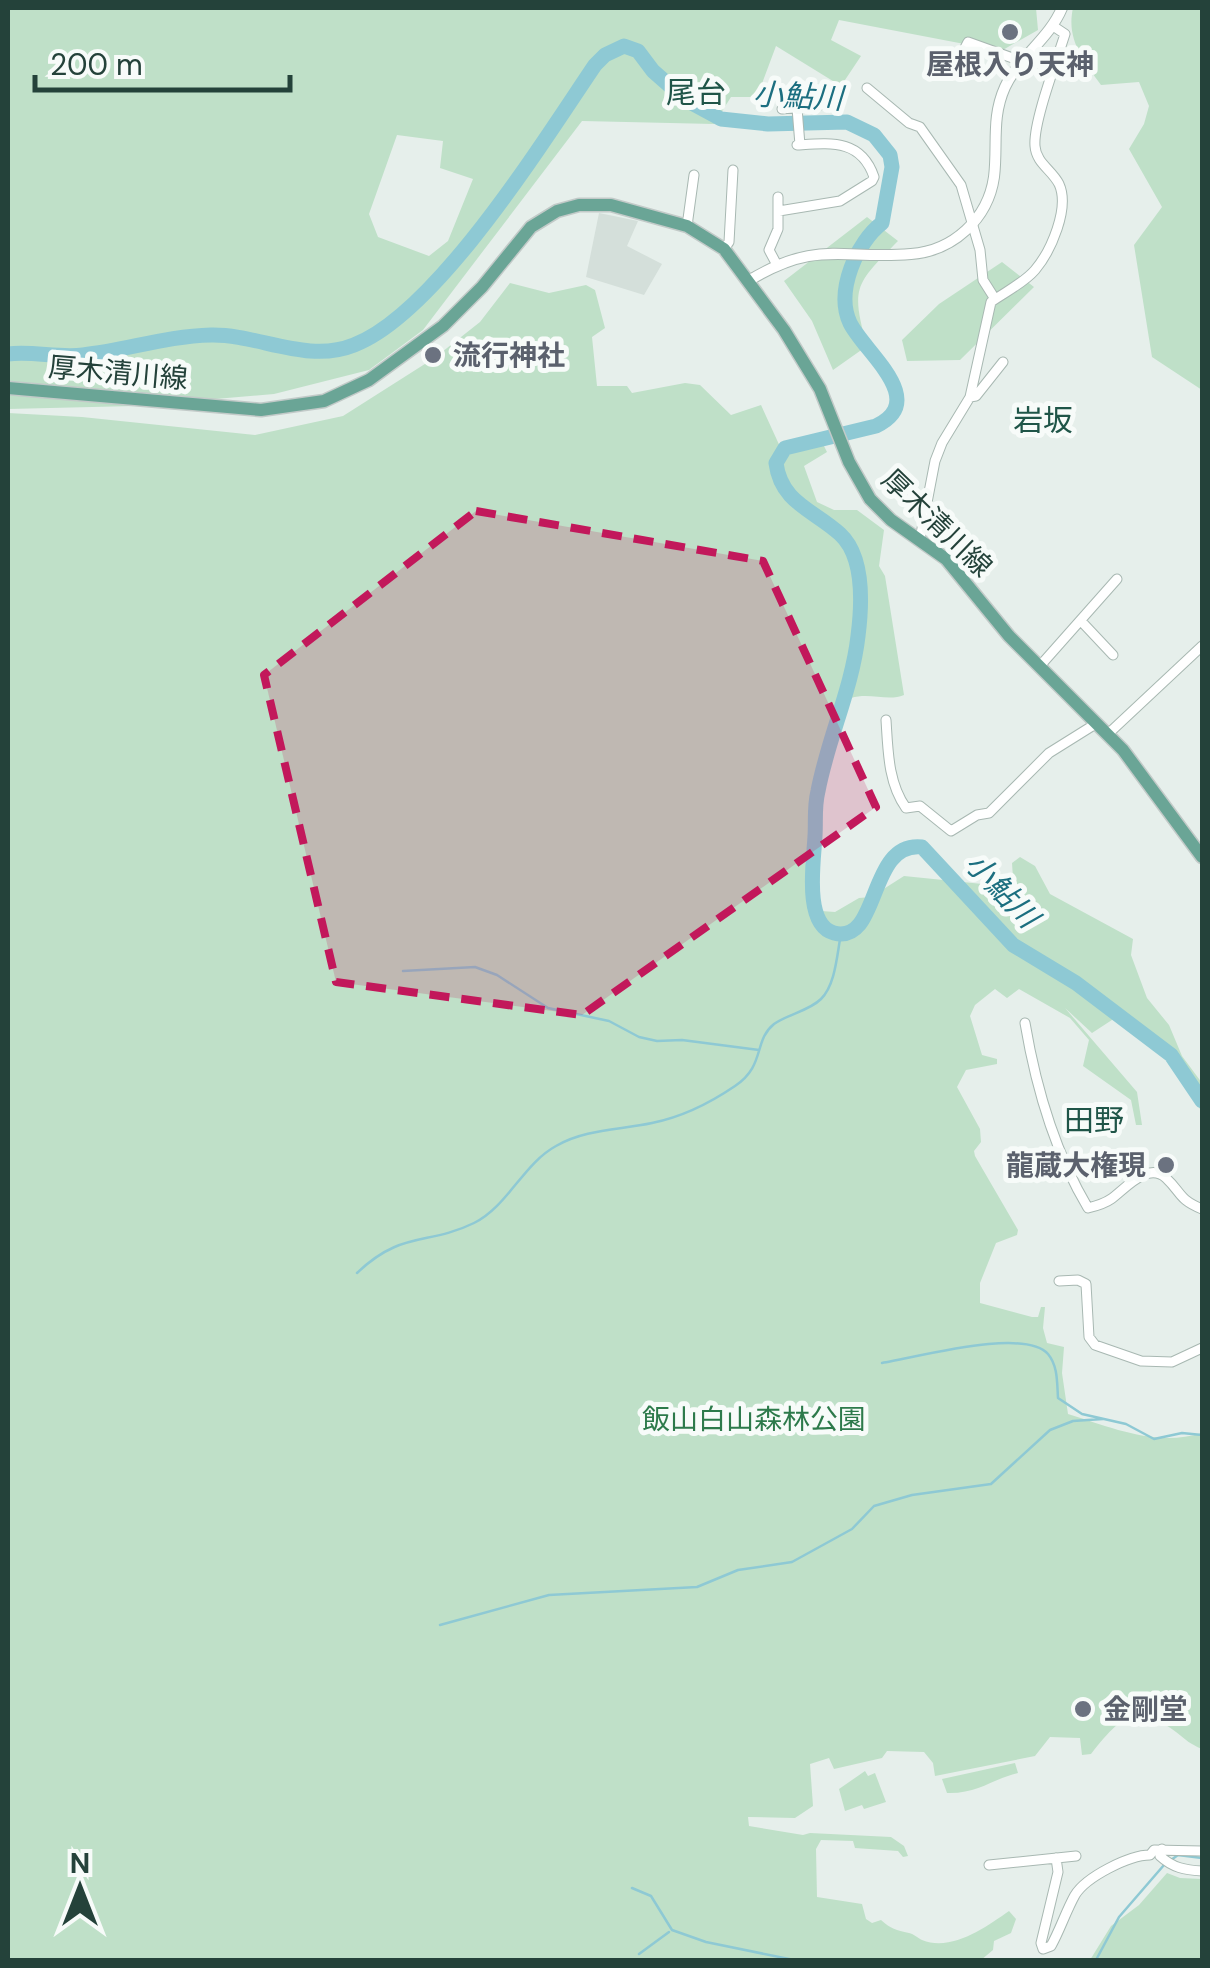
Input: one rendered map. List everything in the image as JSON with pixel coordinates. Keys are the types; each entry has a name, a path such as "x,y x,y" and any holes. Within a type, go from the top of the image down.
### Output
{"main road":[{"name":"厚木清川線","path":"8,388 260,410 324,402 369,380 423,342 472,298 531,228 558,211 579,205 612,205 687,226 721,246 750,280 816,380 845,453 870,499 890,520 954,569 1009,636 1097,722 1140,771 1202,857"}],"street":[{"path":"750,280 776,265 809,254 914,254 940,248 972,224 991,190 998,106 1007,82 1053,26 1062,8"},
{"path":"920,540 939,450 970,397 991,302 1036,268 1056,231 1062,207 1057,180 1034,148 1065,34 1053,26"},
{"path":"952,72 968,42 1021,62"},
{"path":"866,88 909,123 920,127 961,185 980,250 982,280 996,299"},
{"path":"782,109 820,105"},
{"path":"780,210 840,201 874,177 860,152 849,146 799,144 797,109"},
{"path":"721,246 729,242 733,170"},
{"path":"687,226 694,175"},
{"path":"776,265 766,255 778,229 778,197"},
{"path":"970,397 988,384 1004,362"},
{"path":"1039,666 1117,579"},
{"path":"1081,621 1112,654"},
{"path":"1108,734 1202,646"},
{"path":"886,720 892,784 900,799 906,808 920,806 951,830 977,815 989,813 1049,753 1097,722"},
{"path":"1025,1023 1033,1073 1067,1173 1088,1208 1103,1204 1147,1173 1158,1172 1180,1198 1202,1209"},
{"path":"1059,1282 1078,1280 1086,1284 1088,1337 1096,1346 1141,1361 1172,1362 1202,1348"},
{"path":"1056,1858 1058,1872 1041,1943 1043,1949 1051,1946 1076,1894 1086,1883 1134,1855 1150,1855 1162,1849 1202,1852"},
{"path":"1162,1849 1160,1856 1167,1862 1183,1870 1202,1871"},
{"path":"990,1865 1076,1856"}],"highlighted area":[{"path":"476,511 763,561 876,807 582,1015 336,982 264,675"}],"shaded area":[{"path":"599,213 638,221 627,246 662,264 644,295 586,277"}],"green space":[{"path":"8,8 1036,8 1038,30 1001,51 839,20 831,40 861,56 841,86 776,46 757,97 731,97 714,124 582,121 423,330 369,370 274,394 134,406 8,409","holes":["397,135 443,141 440,168 473,179 448,241 429,256 378,237 369,214"]},
{"path":"1073,8 1202,8 1202,390 1152,357 1134,245 1162,207 1129,149 1144,124 1149,106 1139,82 1101,85 1074,39"},
{"path":"867,217 898,241 860,287 859,310 867,346 833,370 812,321 784,281"},
{"path":"1002,262 1034,287 960,360 907,361 902,340 939,304"},
{"name":"飯山白山森林公園","path":"510,283 549,293 586,285 595,290 605,328 592,337 597,386 627,386 632,393 685,383 700,385 731,415 761,405 782,451 821,440 827,452 804,466 817,502 834,510 857,510 884,530 879,566 885,576 904,695 851,698 840,735 826,750 805,859 810,887 821,911 835,912 859,898 871,897 904,876 1002,886 1013,878 1012,863 1020,857 1035,866 1050,894 1133,939 1131,955 1147,998 1169,1025 1182,1056 1202,1083 1202,1112 1186,1088 1186,1075 1118,1009 1115,1018 1092,1033 1065,1008 1137,1092 1142,1125 1136,1125 1131,1100 1083,1066 1089,1040 1070,1018 1019,989 1007,998 995,989 975,1005 970,1016 982,1055 997,1059 997,1064 966,1070 957,1087 980,1129 981,1142 975,1156 1018,1230 1017,1235 996,1243 980,1283 980,1303 1032,1317 1038,1317 1041,1307 1045,1307 1043,1328 1047,1343 1064,1347 1062,1373 1068,1414 1151,1437 1202,1433 1202,1749 1161,1723 1138,1716 1119,1723 1091,1754 1082,1755 1080,1738 1050,1737 1035,1756 935,1776 933,1763 924,1752 887,1751 882,1758 834,1769 829,1758 810,1764 813,1806 795,1818 748,1817 749,1826 803,1835 891,1837 904,1846 908,1856 903,1857 898,1851 855,1848 853,1841 821,1840 816,1849 817,1897 862,1904 866,1919 872,1923 881,1920 933,1943 968,1936 1009,1911 1016,1919 1011,1933 994,1941 993,1950 981,1960 8,1960 8,413 255,435 343,416 428,362 434,366 444,359 442,352 480,322"},
{"path":"1015,1763 1018,1773 968,1791 947,1793 942,1779"},
{"path":"865,1771 868,1776 875,1773 886,1802 845,1811 839,1789"},
{"path":"1167,1873 1202,1879 1202,1960 1090,1960 1111,1926 1139,1905"}],"waterway":[{"name":"小鮎川","path":"8,354 83,355 211,335 300,350 336,350 354,345 386,327 453,262 518,178 595,65 624,46 638,51 653,71 686,100 721,119 768,124 847,122 874,135 890,155 892,167 882,223 864,242 851,268 846,310 857,335 889,376 897,403 891,415 876,426 785,448 776,463 784,488 848,544 860,582 855,656 816,803 812,890 818,918 834,933 849,933 860,924 892,860 904,849 922,847 1013,945 1076,983 1171,1055 1202,1101"},
{"path":"357,1273 401,1244 457,1230 486,1216 534,1163 567,1140 674,1117 735,1086 751,1070 763,1038 774,1024 811,1007 826,993 841,934"},
{"path":"403,971 475,967 497,975 548,1008 609,1021 639,1037 759,1050"},
{"path":"882,1363 994,1344 1035,1346 1048,1354 1054,1364 1058,1398 1082,1414 1126,1424 1154,1439 1182,1433 1202,1435"},
{"path":"440,1625 549,1595 697,1587 738,1570 792,1562 852,1529 874,1506 912,1495 991,1484 1050,1430 1073,1421 1103,1419"},
{"path":"1171,1860 1178,1855 1202,1858"},
{"path":"1096,1960 1119,1917 1164,1865"},
{"path":"632,1888 651,1896 672,1930 706,1942 794,1960"},
{"path":"639,1954 669,1932"}],"place":[{"name":"屋根入り天神","path":"1010,32"},
{"name":"流行神社","path":"433,355"},
{"name":"龍蔵大権現","path":"1166,1165"},
{"name":"金剛堂","path":"1083,1709"}],"district":[{"name":"尾台","path":"696,92"},
{"name":"岩坂","path":"1043,420"},
{"name":"田野","path":"1094,1120"}]}
